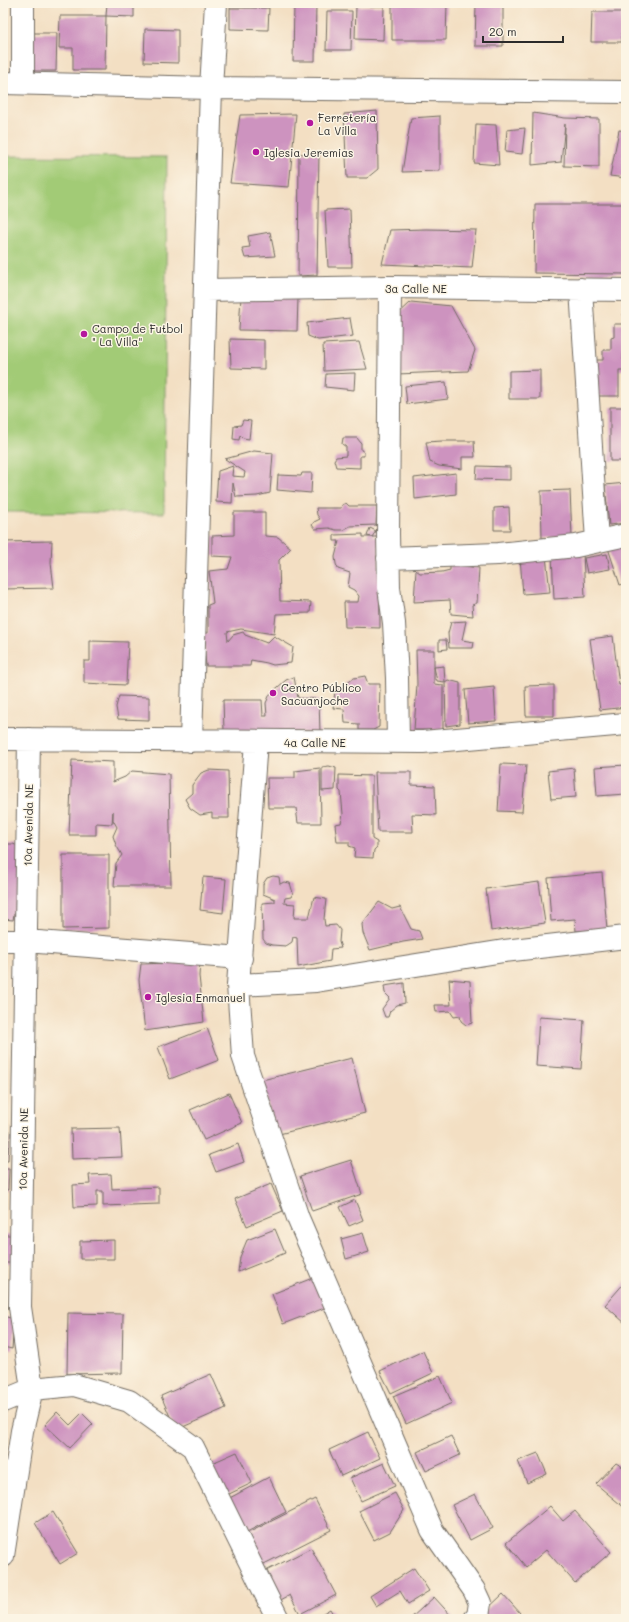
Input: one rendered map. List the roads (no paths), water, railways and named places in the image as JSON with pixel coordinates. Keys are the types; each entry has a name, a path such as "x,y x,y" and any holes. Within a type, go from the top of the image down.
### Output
{"street":[{"path":"23,3 13,83 211,88 626,92"},
{"path":"191,740 211,88 216,3"},
{"path":"390,287 388,558 389,588 394,623 398,742"},
{"name":"3a Calle NE","path":"205,290 390,287 626,290"},
{"path":"581,290 597,541"},
{"path":"388,558 498,554 576,546 626,535"},
{"name":"4a Calle NE","path":"3,739 423,742 626,724"},
{"name":"10a Avenida NE","path":"3,1556 22,1430 32,1389 20,1307 29,739"},
{"path":"256,742 238,985 243,1056 298,1218 432,1530 474,1590 480,1603 478,1616 475,1619"},
{"path":"238,985 316,981 504,951 626,937"},
{"path":"3,941 26,941 241,958"},
{"path":"3,1401 32,1389 74,1385 129,1401 193,1447 278,1619"}],"place":[{"name":"Ferretería La Villa","path":"310,123"},
{"name":"Iglesia Jeremias","path":"256,152"},
{"name":"Campo de Futbol \" La Villa\"","path":"84,334"},
{"name":"Centro Público Sacuanjoche","path":"273,693"},
{"name":"Iglesia Enmanuel","path":"148,997"}]}
